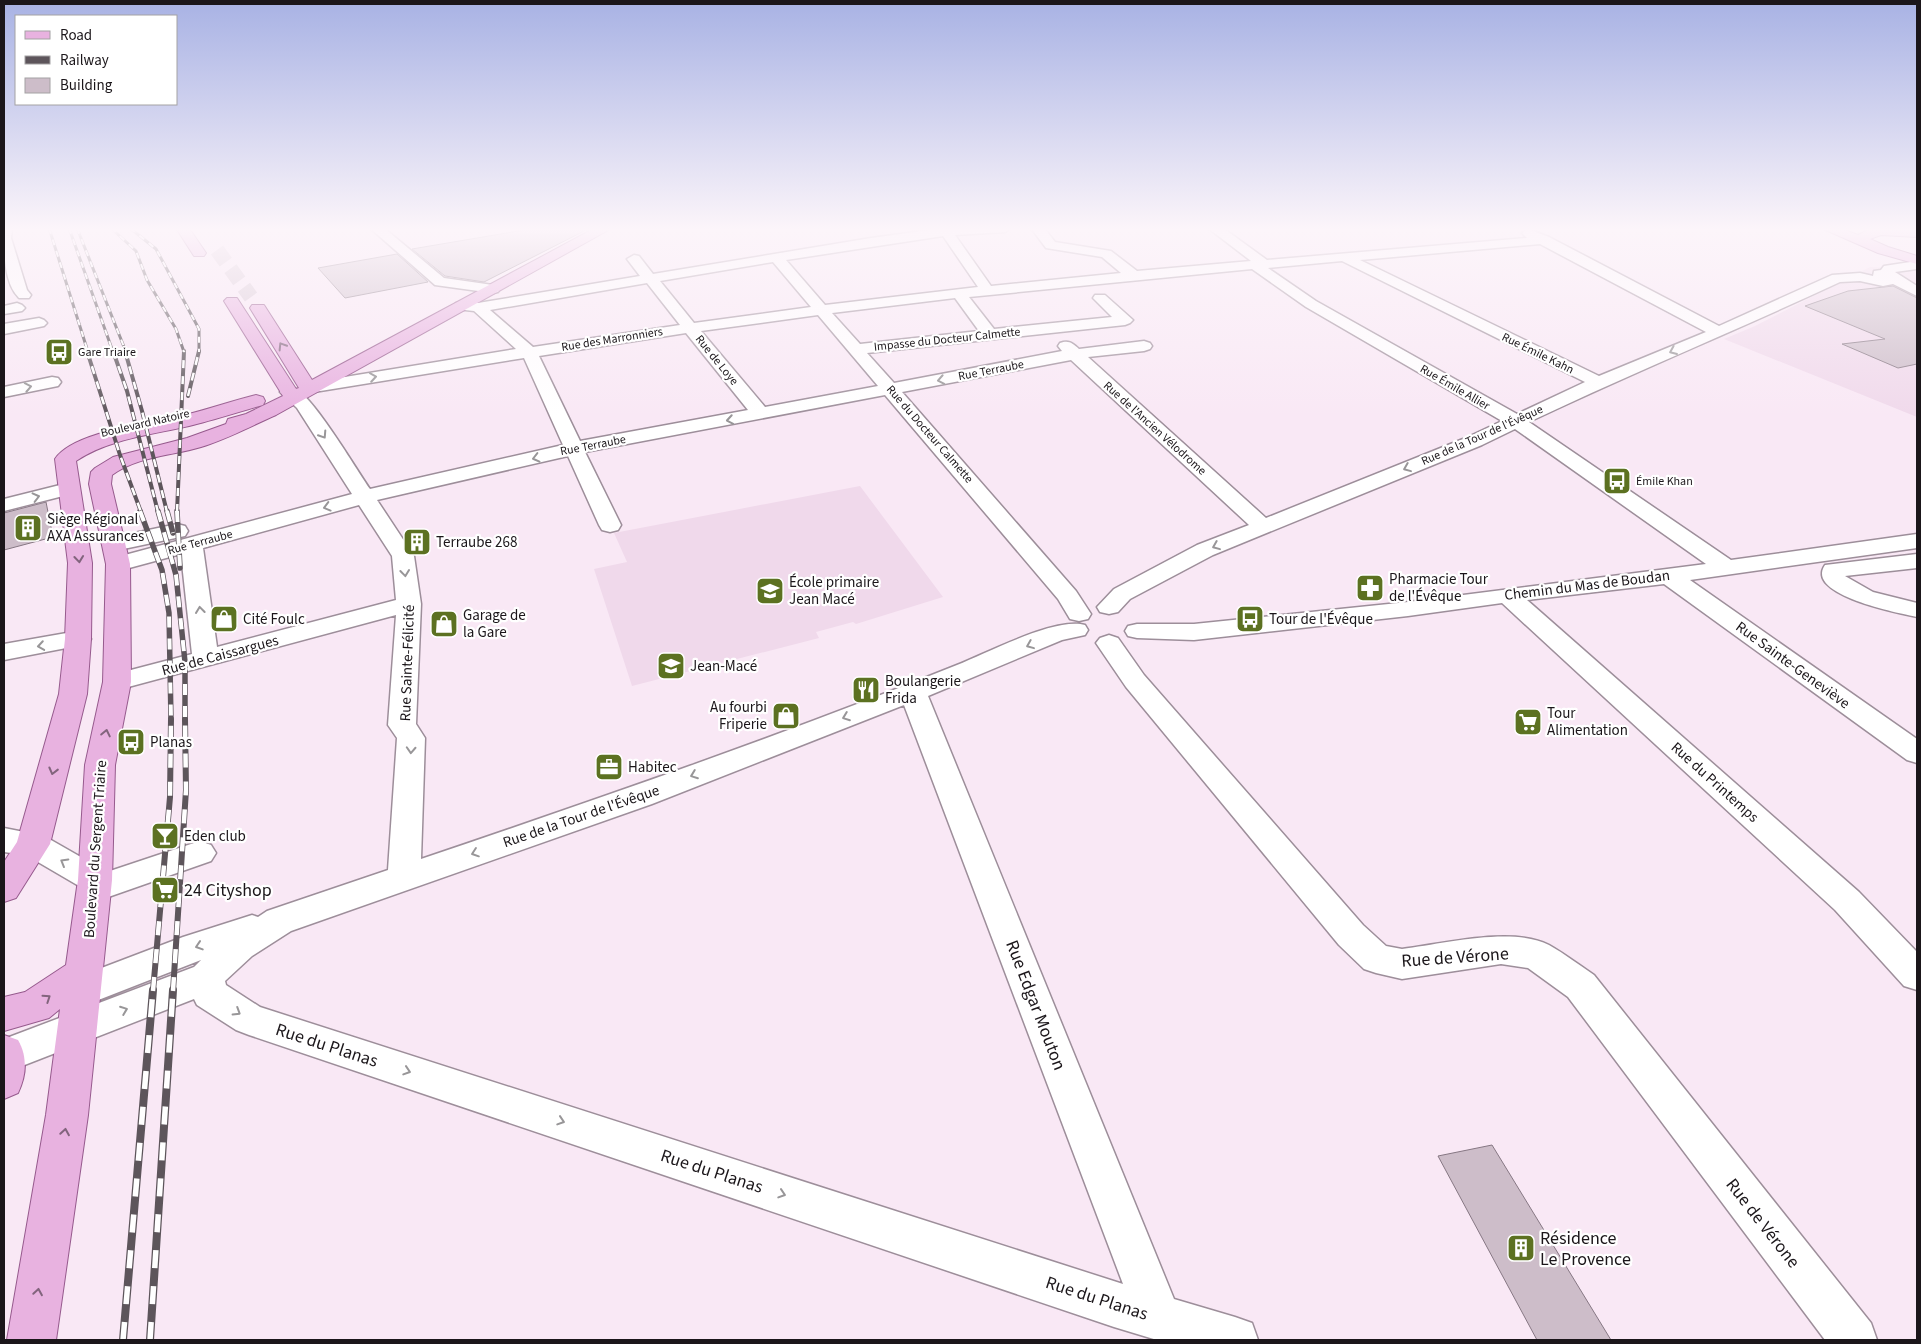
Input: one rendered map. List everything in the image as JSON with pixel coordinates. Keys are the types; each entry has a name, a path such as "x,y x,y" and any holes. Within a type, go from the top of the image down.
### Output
{"main road":[{"name":"Boulevard Natoire","path":"95,476 119,460 184,446 216,435 253,418 297,392 470,306 491,291"},
{"path":"251,297 297,392"},
{"path":"232,301 297,392"},
{"name":"Boulevard Natoire","path":"68,489 65,459 83,447 99,440 189,420 297,392"},
{"name":"Boulevard du Sergent Triaire","path":"30,1340 68,1115 94,884 100,765 117,682 116,554 95,476"},
{"path":"4,889 18,842 73,694 78,639 80,563 68,489"},
{"path":"4,1014 82,997"}],"street":[{"path":"4,298 15,304 20,291"},
{"path":"470,306 568,291"},
{"name":"Rue de Loye","path":"660,291 761,414"},
{"name":"Rue du Docteur Calmette","path":"805,291 1068,596 1077,622"},
{"name":"Rue des Marronniers","path":"297,392 528,352 690,327 988,291"},
{"name":"Rue Émile Allier","path":"1294,291 1311,304 1517,422 1725,567"},
{"name":"Rue Émile Kahn","path":"1411,291 1599,382"},
{"path":"1640,291 1718,332"},
{"name":"Rue de la Tour de l'Évêque","path":"82,997 195,947 279,921 641,796 913,692 1055,634 1077,622 1092,607 1109,607 1122,594 1205,550 1475,441 1599,382 1718,332 1809,291"},
{"path":"958,294 989,334"},
{"name":"Impasse du Docteur Calmette","path":"856,349 1125,320 1100,298"},
{"path":"470,306 528,352 610,525"},
{"path":"4,329 39,323"},
{"name":"Rue de l'Ancien Vélodrome","path":"1048,329 1258,521 1261,528"},
{"name":"Rue Terraube","path":"116,554 575,448 1075,354 1144,346"},
{"path":"4,392 52,382"},
{"name":"Rue Sainte-Félicité","path":"297,392 363,498 403,556 410,604 402,725 411,738 404,878"},
{"path":"4,505 68,489"},
{"path":"191,536 206,659"},
{"name":"Chemin du Mas de Boudan","path":"1077,622 1089,639 1194,632 1408,609 1917,542"},
{"path":"1917,561 1834,570 1834,580 1865,597 1917,610"},
{"name":"Rue Sainte-Geneviève","path":"1669,576 1917,753"},
{"name":"Rue du Printemps","path":"1507,595 1847,901 1917,975"},
{"name":"Rue de Caissargues","path":"117,682 410,604"},
{"name":"Rue de Vérone","path":"1109,607 1119,609 1134,618 1137,624 1123,637 1135,681 1352,935 1376,959 1402,964 1501,950 1536,955 1581,986 1854,1340"},
{"path":"4,652 78,639"},
{"name":"Rue Edgar Mouton","path":"913,692 1158,1318"},
{"path":"18,842 94,884 200,853"},
{"name":"Rue de la Tour de l'Évêque","path":"82,997 207,978 218,963 239,946 279,921"},
{"name":"Rue du Planas","path":"207,978 210,994 249,1019 1158,1318 1235,1340"},
{"path":"4,1061 82,997"}],"shaded area":[{"path":"1824,291 1917,291 1917,417 1724,339 1755,326"},
{"name":"École primaire Jean Macé","path":"860,486 943,597 856,624 853,622 816,632 819,638 632,686 594,569 627,562 614,533"}],"building":[{"path":"338,291 383,291 345,298"},
{"path":"1848,291 1902,291 1917,298 1917,364 1898,368 1842,344 1885,339 1805,306"},
{"name":"Siège Régional AXA Assurances","path":"46,502 53,537 4,550 4,513"},
{"name":"Résidence Le Provence","path":"1492,1145 1611,1340 1537,1340 1438,1156"}],"tunnel":[{"path":"246,291 251,297"}],"railway":[{"path":"69,291 88,352"},
{"path":"91,291 113,352"},
{"path":"102,291 126,352"},
{"path":"153,291 176,329 184,352"},
{"path":"178,291 199,329 199,351"},
{"path":"87,351 120,455 141,512"},
{"path":"113,351 127,391 158,512"},
{"path":"125,351 167,512"},
{"path":"188,396 199,351"},
{"path":"177,511 184,352"},
{"path":"140,511 162,570 169,613 171,720"},
{"path":"158,511 176,575 185,662 185,719"},
{"path":"167,511 173,533"},
{"path":"177,511 180,568"},
{"path":"173,991 186,790 185,719"},
{"path":"153,991 170,797 171,720"},
{"path":"123,1340 153,990"},
{"path":"150,1340 173,990"}],"place":[{"name":"Gare Triaire","path":"59,352"},
{"name":"Émile Khan","path":"1617,481"},
{"name":"Siège Régional AXA Assurances","path":"28,528"},
{"name":"Terraube 268","path":"417,542"},
{"name":"Pharmacie Tour de l'Évêque","path":"1370,588"},
{"name":"École primaire Jean Macé","path":"770,591"},
{"name":"Cité Foulc","path":"224,619"},
{"name":"Tour de l'Évêque","path":"1250,619"},
{"name":"Garage de la Gare","path":"444,624"},
{"name":"Jean-Macé","path":"671,666"},
{"name":"Boulangerie Frida","path":"866,690"},
{"name":"Au fourbi Friperie","path":"786,716"},
{"name":"Tour Alimentation","path":"1528,722"},
{"name":"Planas","path":"131,742"},
{"name":"Habitec","path":"609,767"},
{"name":"Eden club","path":"165,836"},
{"name":"24 Cityshop","path":"165,890"},
{"name":"Résidence Le Provence","path":"1521,1248"}]}
